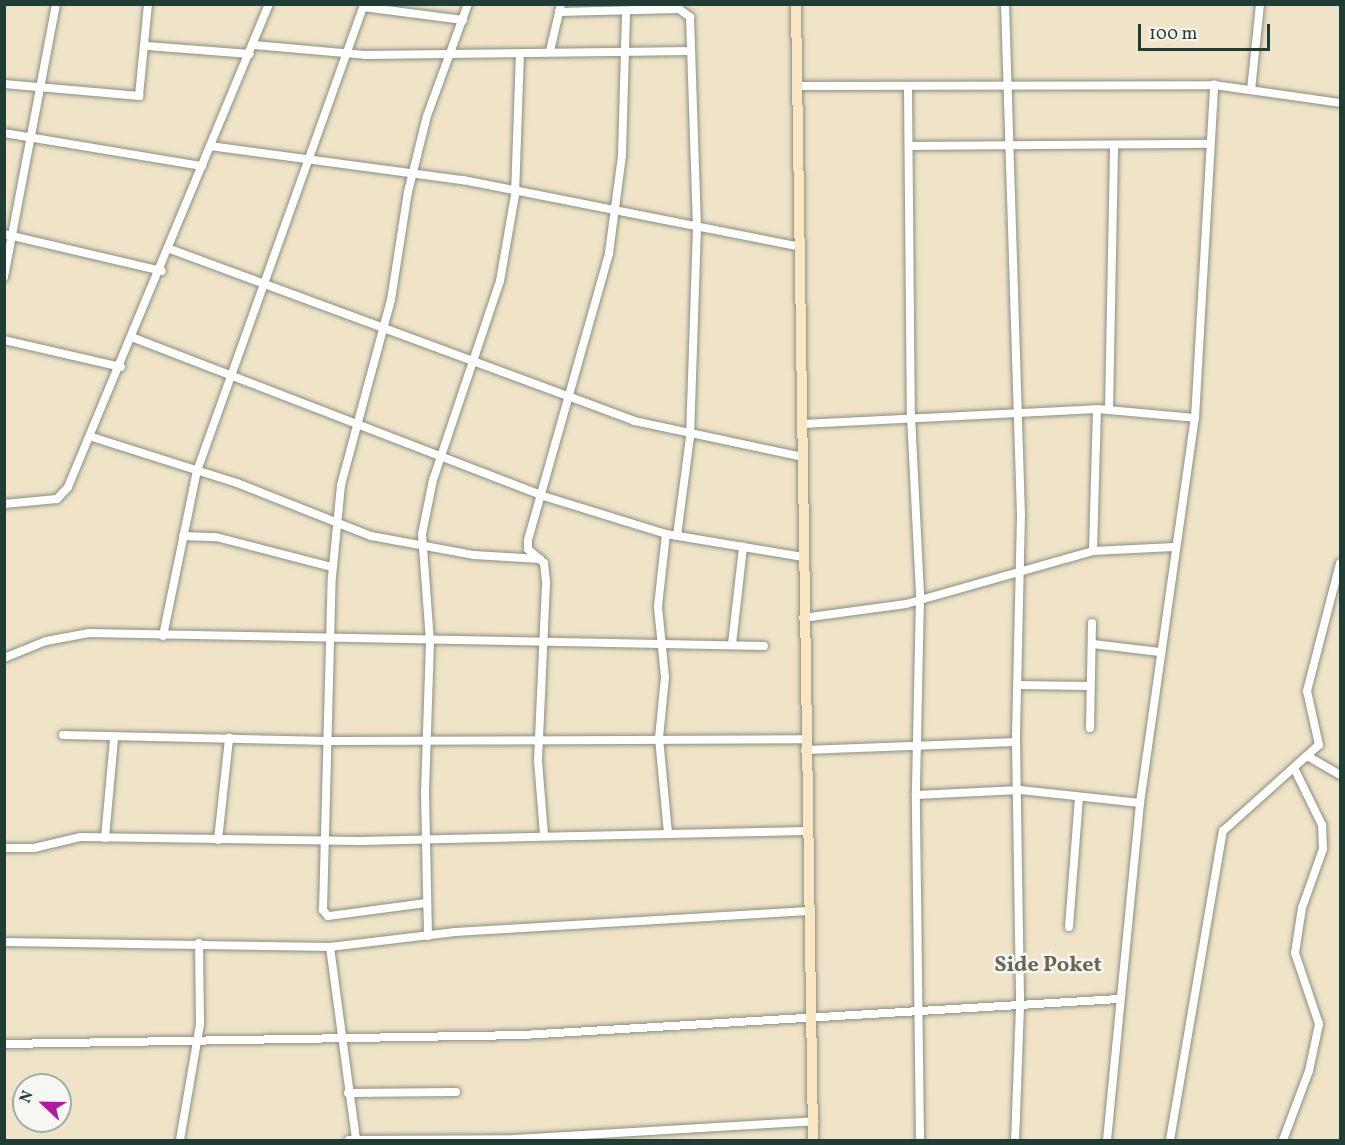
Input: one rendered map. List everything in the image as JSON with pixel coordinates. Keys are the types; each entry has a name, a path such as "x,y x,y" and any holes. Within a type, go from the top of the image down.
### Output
{"main road":[{"path":"796,4 803,424 806,831 813,1140"}],"street":[{"path":"4,277 43,86 56,4"},
{"path":"4,84 139,96 147,46 148,4"},
{"path":"4,504 62,496 92,437 134,338 269,4"},
{"path":"426,903 328,916 322,899 322,842 329,741 332,567 336,524 356,420 383,327 413,173 449,50 468,4"},
{"path":"1005,4 1011,83 1010,146 1018,570 1016,742 1020,790 1020,1006 1015,1140"},
{"path":"1251,90 1260,4"},
{"path":"162,636 197,471 363,6 463,20"},
{"path":"550,51 560,8 626,13 664,8 686,11 691,51 697,228 690,437 677,536"},
{"path":"544,835 540,738 546,570 528,540 598,305 616,213 626,13"},
{"path":"254,45 346,52 449,50 520,54 550,51 691,51"},
{"path":"147,46 250,54"},
{"path":"428,936 425,837 430,641 423,547 424,514 500,281 515,195 520,54"},
{"path":"797,86 908,90 1011,83 1214,85 1341,103"},
{"path":"1107,1140 1140,803 1174,547 1195,418 1214,85"},
{"path":"908,90 911,416 920,596 920,745 916,795 920,1140"},
{"path":"4,133 33,136 202,166"},
{"path":"909,146 1210,144"},
{"path":"1109,410 1114,145"},
{"path":"210,146 413,173 515,195 800,247"},
{"path":"4,234 162,271"},
{"path":"170,249 475,363 690,437 803,458"},
{"path":"134,338 230,376 356,420 540,495 666,534 803,557"},
{"path":"4,340 121,367"},
{"path":"803,424 911,416 1097,409 1195,418"},
{"path":"1093,551 1097,409"},
{"path":"92,437 197,471 336,524 423,547 540,559"},
{"path":"666,534 658,607 663,641 659,738 668,833"},
{"path":"183,536 216,537 332,567"},
{"path":"732,644 743,547"},
{"path":"803,618 906,604 920,596 1093,551 1174,547"},
{"path":"1170,1140 1223,831 1309,757 1319,745 1307,691 1341,563"},
{"path":"1090,728 1092,624"},
{"path":"4,658 46,641 89,633 430,641 663,641 764,646"},
{"path":"1093,644 1160,652"},
{"path":"1017,685 1090,686"},
{"path":"63,735 114,739 229,738 329,741 659,738 805,744 920,745 1016,742"},
{"path":"218,840 229,738"},
{"path":"105,838 114,739"},
{"path":"1309,757 1341,775"},
{"path":"1283,1140 1309,1071 1319,1024 1295,953 1302,908 1323,849 1322,825 1294,768"},
{"path":"916,795 1020,790 1140,803"},
{"path":"1069,927 1079,797"},
{"path":"4,848 105,838 322,842 425,837 806,831"},
{"path":"4,942 198,943 330,947 428,936 808,911"},
{"path":"180,1140 198,1042 198,943"},
{"path":"330,947 356,1140"},
{"path":"4,1044 523,1035 811,1015 1020,1006 1119,999"},
{"path":"348,1093 456,1092"},
{"path":"349,1140 515,1139 813,1121"}],"district":[{"name":"Side Poket","path":"1048,966"}]}
